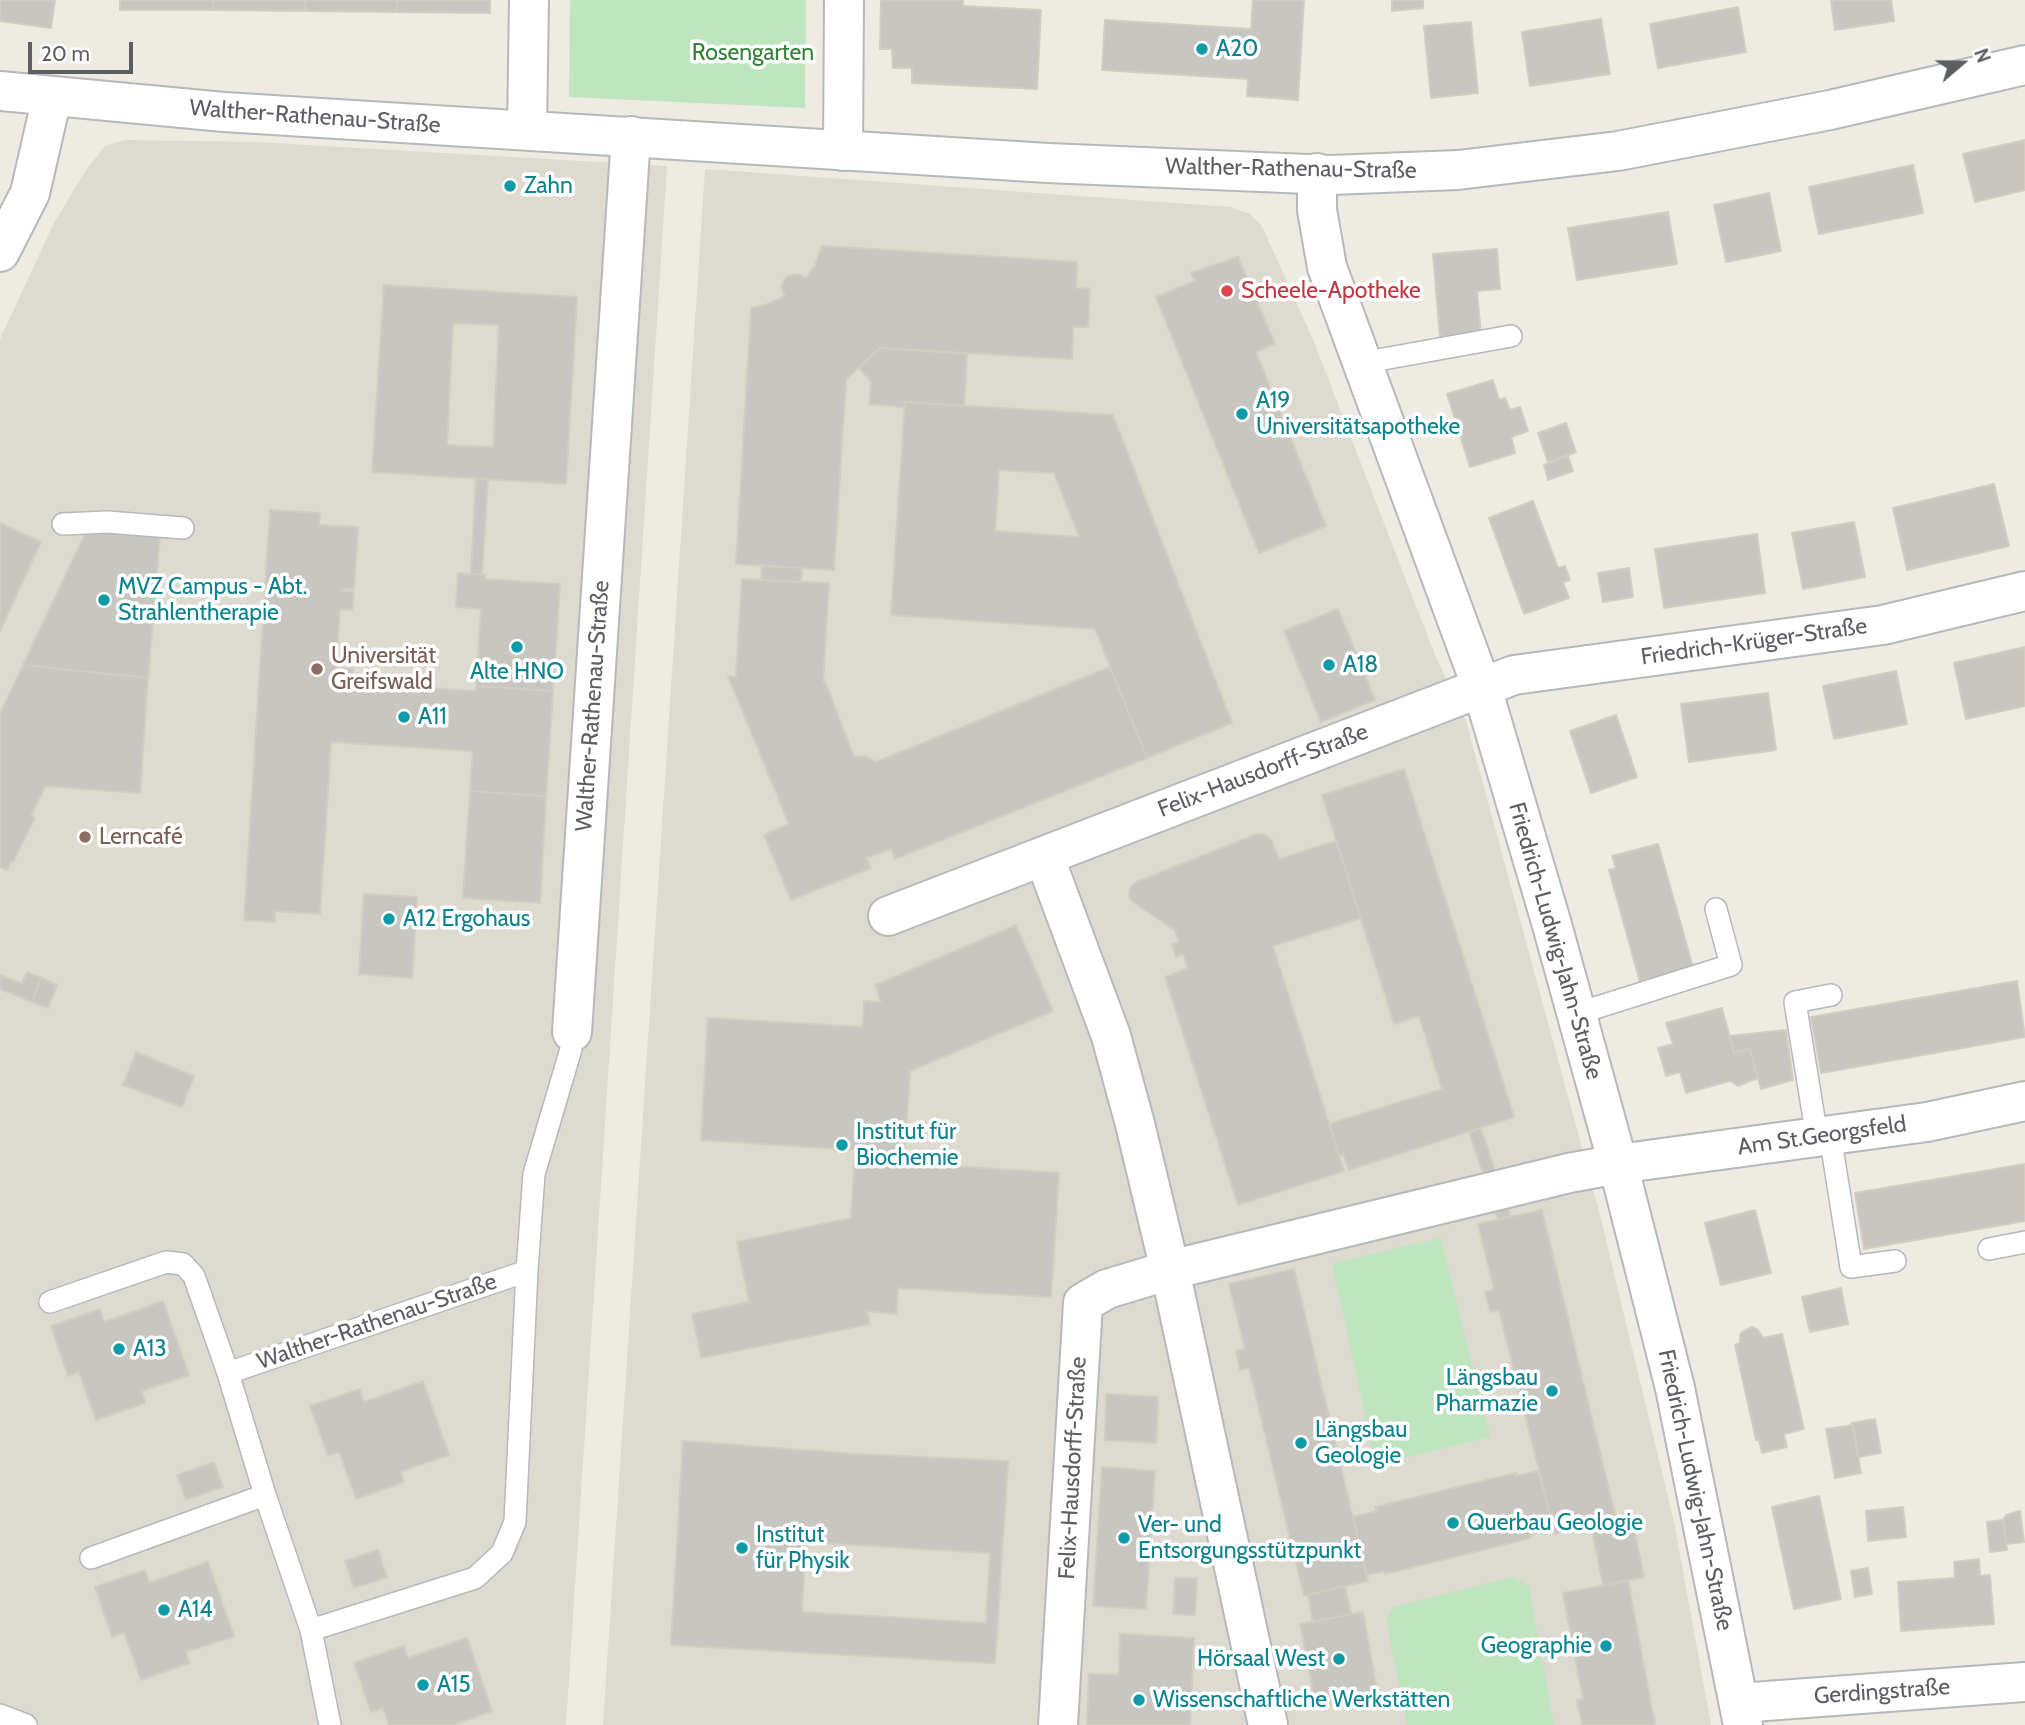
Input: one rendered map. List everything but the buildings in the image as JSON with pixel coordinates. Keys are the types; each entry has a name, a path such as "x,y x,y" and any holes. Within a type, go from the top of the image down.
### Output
{"street":[{"path":"527,130 529,0"},
{"path":"843,151 844,0"},
{"name":"Walther-Rathenau-Straße","path":"0,92 224,112 843,151 1048,163 1317,173 1458,170 1618,151 1830,110 2025,65"},
{"path":"0,252 30,193 52,97"},
{"name":"Walther-Rathenau-Straße","path":"572,1032 631,136"},
{"name":"Friedrich-Ludwig-Jahn-Straße","path":"1317,173 1317,210 1327,267 1482,688 1618,1164 1675,1388 1741,1714"},
{"name":"Friedrich-Krüger-Straße","path":"1482,688 1514,675 1883,625 2025,591"},
{"name":"Felix-Hausdorff-Straße","path":"887,916 1482,688"},
{"path":"1044,856 1111,1036 1135,1124 1170,1270 1268,1725"},
{"name":"Am St.Georgsfeld","path":"1618,1164 1927,1122 2025,1101"},
{"name":"Felix-Hausdorff-Straße","path":"1058,1725 1083,1303 1107,1289 1170,1270 1569,1173 1618,1164"},
{"name":"Gerdingstraße","path":"1741,1714 2025,1682"}],"lane":[{"path":"1361,363 1511,336"},
{"path":"63,524 107,522 183,528"},
{"path":"1576,1014 1731,965 1716,909"},
{"path":"1831,995 1795,1002 1851,1267 1895,1261"},
{"name":"Walther-Rathenau-Straße","path":"311,1630 475,1578 502,1553 515,1522 534,1174 571,1049 572,1032"},
{"path":"1989,1249 2025,1242"},
{"name":"Walther-Rathenau-Straße","path":"50,1302 166,1262 183,1264 194,1276 311,1630 330,1725"},
{"name":"Walther-Rathenau-Straße","path":"228,1373 527,1270"},
{"path":"91,1558 265,1495"},
{"path":"0,1715 26,1725"}],"shaded area":[{"name":"Universität Greifswald","path":"125,140 255,142 667,166 566,1725 0,1725 0,339 54,223 86,170 105,146"},
{"path":"705,169 1231,207 1250,214 1262,226 1314,342 1435,655 1466,721 1598,1207 1674,1522 1711,1725 603,1725"}],"green space":[{"name":"Rosengarten","path":"570,0 806,0 805,108 569,97"},
{"path":"1441,1238 1490,1437 1376,1465 1332,1263"},
{"path":"1513,1577 1529,1586 1554,1725 1407,1725 1386,1620 1393,1607"}],"place":[{"name":"A20","path":"1202,49"},
{"name":"Zahn","path":"510,186"},
{"name":"Scheele-Apotheke","path":"1227,291"},
{"name":"A19 Universitätsapotheke","path":"1242,414"},
{"name":"MVZ Campus - Abt. Strahlentherapie","path":"104,600"},
{"name":"Alte HNO","path":"517,647"},
{"name":"A18","path":"1329,665"},
{"name":"Universität Greifswald","path":"317,669"},
{"name":"A11","path":"404,717"},
{"name":"Lerncafé","path":"85,837"},
{"name":"A12 Ergohaus","path":"389,919"},
{"name":"Institut für Biochemie","path":"842,1145"},
{"name":"A13","path":"119,1349"},
{"name":"Längsbau Pharmazie","path":"1552,1391"},
{"name":"Längsbau Geologie","path":"1301,1443"},
{"name":"Querbau Geologie","path":"1453,1523"},
{"name":"Ver- und Entsorgungsstützpunkt","path":"1124,1538"},
{"name":"Institut für Physik","path":"742,1548"},
{"name":"A14","path":"164,1610"},
{"name":"Geographie","path":"1606,1646"},
{"name":"Hörsaal West","path":"1339,1659"},
{"name":"A15","path":"423,1685"},
{"name":"Wissenschaftliche Werkstätten","path":"1139,1700"}]}
